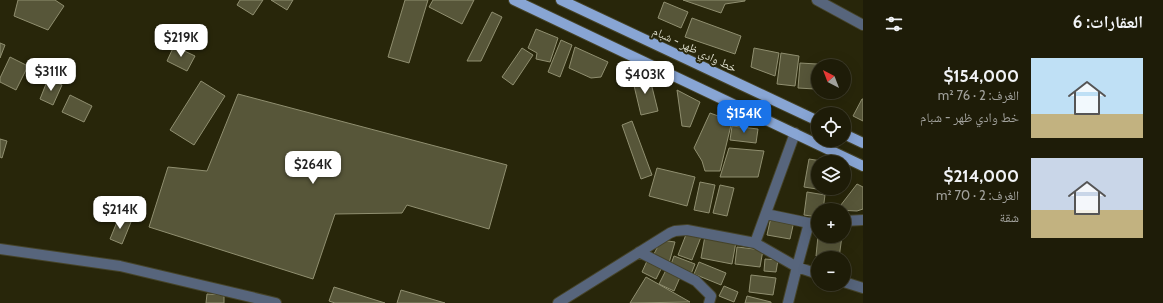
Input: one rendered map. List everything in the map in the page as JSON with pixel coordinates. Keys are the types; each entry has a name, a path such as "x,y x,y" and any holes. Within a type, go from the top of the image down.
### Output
{"main road":[{"path":"514,0 863,166"},
{"name":"خط وادي ظهر - شبام","path":"561,0 811,118"},
{"path":"851,137 863,143"}],"street":[{"path":"817,0 863,25"},
{"path":"755,243 795,134"},
{"path":"766,214 811,222"},
{"path":"851,221 863,220"},
{"path":"558,303 670,233 680,230 755,243 797,267 811,272"},
{"path":"788,303 797,267 811,231"},
{"path":"0,249 120,266 271,302"},
{"path":"639,252 696,281 711,296 709,303"},
{"path":"851,284 863,288"}],"building":[{"path":"18,0 55,0 64,6 48,30 14,16"},
{"path":"240,0 263,0 253,15 237,5"},
{"path":"271,0 293,0 287,10"},
{"path":"405,0 428,0 409,63 388,57"},
{"path":"433,0 474,0 462,24 429,7"},
{"path":"683,0 745,1 725,4 721,13"},
{"path":"664,2 688,12 681,28 658,18"},
{"path":"492,12 502,17 481,61 467,61"},
{"path":"692,18 741,36 735,54 685,37"},
{"path":"536,29 558,38 550,62 536,59 537,53 528,48"},
{"path":"561,40 572,45 560,77 548,72"},
{"path":"0,43 5,45 0,58"},
{"path":"174,46 195,56 187,71 167,61"},
{"path":"575,47 608,62 601,77 591,78 569,68"},
{"path":"522,48 533,55 513,85 502,77"},
{"path":"754,48 779,53 775,76 751,67"},
{"path":"781,53 799,56 795,86 777,84"},
{"path":"10,57 28,66 16,90 0,82 0,78"},
{"path":"800,63 811,64 811,89 798,88"},
{"path":"631,73 651,83 658,111 641,115"},
{"path":"48,79 62,85 53,105 40,99"},
{"path":"201,81 225,96 194,145 170,130"},
{"path":"677,90 700,102 690,127 682,126"},
{"path":"238,94 507,165 489,229 407,205 402,213 335,214 313,279 149,227 168,167 207,171"},
{"path":"70,95 92,106 84,122 62,112"},
{"path":"863,99 863,121 853,116"},
{"path":"710,113 732,121 720,171 705,171 702,161 694,148"},
{"path":"632,121 652,175 641,179 622,125"},
{"path":"732,126 758,129 756,143 730,140"},
{"path":"0,139 7,141 2,158 0,157"},
{"path":"729,148 764,151 758,177 720,177"},
{"path":"809,159 811,159 811,188 804,187"},
{"path":"657,168 695,177 687,206 649,196"},
{"path":"700,182 715,185 709,213 694,210"},
{"path":"857,184 863,187 863,209 851,211 851,203 842,203 849,195 851,195 851,192"},
{"path":"720,185 734,188 727,216 713,213"},
{"path":"807,192 811,193 811,195 825,195 824,203 811,203 811,216 804,215"},
{"path":"119,217 131,222 122,244 110,239"},
{"path":"771,217 794,221 790,239 767,235"},
{"path":"687,232 701,237 692,260 678,255"},
{"path":"705,236 736,242 732,264 701,258"},
{"path":"661,240 675,242 669,263 652,258"},
{"path":"817,243 841,243 840,251 816,251"},
{"path":"737,247 763,250 760,267 735,264"},
{"path":"674,256 695,264 691,274 670,267"},
{"path":"765,259 778,260 776,272 764,271"},
{"path":"647,261 662,267 656,279 642,272"},
{"path":"699,262 726,273 721,285 694,274"},
{"path":"667,268 681,275 674,291 659,284"},
{"path":"751,275 776,278 773,295 749,292"},
{"path":"646,277 690,302 630,303"},
{"path":"724,286 738,292 734,302 719,296"},
{"path":"334,287 385,303 335,303 329,301"},
{"path":"401,290 445,303 397,303"},
{"path":"207,294 224,295 224,303 206,303"},
{"path":"747,296 771,302 771,303 745,303"}]}
